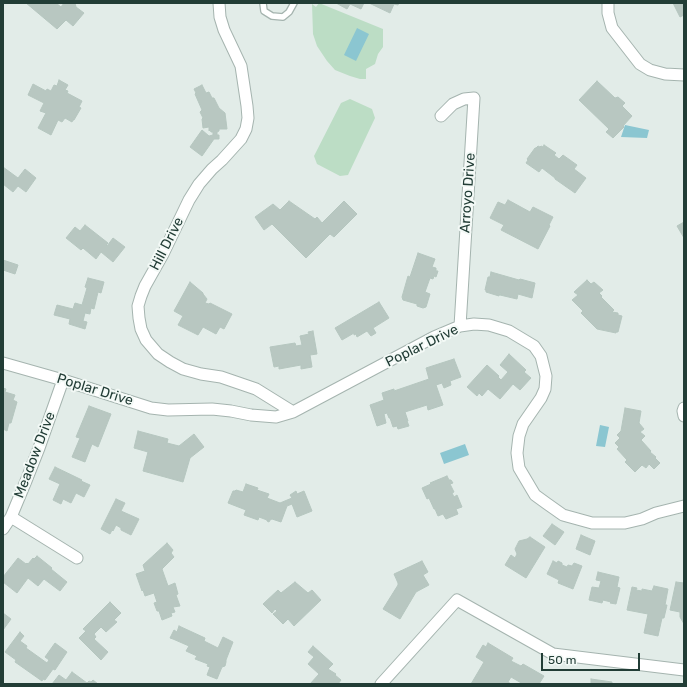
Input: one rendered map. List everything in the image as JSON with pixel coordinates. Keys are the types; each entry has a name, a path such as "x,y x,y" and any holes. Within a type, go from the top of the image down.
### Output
{"street":[{"name":"Hill Drive","path":"219,3 220,17 224,30 241,66 248,118 246,129 242,139 199,184 189,200 163,254 145,286 138,306 138,318 146,340 158,354 170,362 184,369 201,374 221,377 256,389 293,412"},
{"path":"608,3 608,13 612,28 640,64 650,70 665,74 684,75"},
{"name":"Arroyo Drive","path":"441,116 453,104 464,99 474,98 460,326"},
{"name":"Poplar Drive","path":"3,363 151,408 168,410 212,409 276,417 293,412 434,337 460,326 474,324 489,325 509,331 534,346 541,356 546,376 544,389 541,398 523,424 519,436 517,453 519,468 536,495 563,515 592,522 625,523 684,506"},
{"name":"Meadow Drive","path":"3,528 11,518 39,448 63,380"},
{"path":"684,408 684,416"},
{"path":"11,518 77,558"},
{"path":"382,684 457,600 553,654 684,670"}],"lane":[{"path":"262,3 264,11 272,16 283,17 289,12 294,3"}],"green space":[{"path":"319,3 383,29 383,47 378,54 375,64 366,69 366,79 360,79 335,70 317,46 313,34 312,4 316,7"},
{"path":"350,99 372,109 375,118 348,175 340,176 317,164 314,156 341,103"}],"water":[{"path":"357,28 369,34 356,61 344,55"},
{"path":"625,125 649,130 647,138 621,137"},
{"path":"600,425 609,427 605,447 596,446"},
{"path":"465,444 469,455 444,464 440,453"}],"building":[{"path":"26,3 56,3 61,7 64,3 75,3 76,7 84,13 73,26 66,20 57,29"},
{"path":"336,3 364,3 361,9 350,4 347,9"},
{"path":"369,3 399,3 398,5 394,4 390,13"},
{"path":"673,3 684,3 684,15 680,17"},
{"path":"59,80 68,85 65,90 68,91 67,93 82,101 79,107 81,108 72,122 65,118 62,122 58,120 51,135 38,128 46,113 40,111 44,103 28,95 33,84 46,91 47,89 51,91 54,85 57,86"},
{"path":"597,81 615,98 618,97 625,103 622,106 632,116 613,138 606,132 609,129 579,100"},
{"path":"202,85 206,93 209,92 219,108 225,113 227,129 219,129 217,135 219,135 219,139 214,139 202,156 190,147 202,130 209,136 213,135 213,132 210,130 209,131 209,127 203,128 203,118 200,112 202,110 195,94 194,89"},
{"path":"544,145 556,153 554,155 559,159 563,155 577,165 574,169 586,178 575,193 542,168 539,172 526,163 528,160 527,159 535,148 538,146 543,147"},
{"path":"3,167 18,178 25,169 36,178 26,192 18,186 13,192 3,184"},
{"path":"508,200 530,212 533,207 553,217 538,249 501,230 504,225 490,218 498,202 505,205"},
{"path":"289,201 315,219 317,217 322,223 344,201 357,214 334,237 330,234 306,258 272,224 264,230 255,217 273,204 280,210"},
{"path":"684,222 684,238 677,226"},
{"path":"85,225 108,243 106,245 107,246 113,238 125,247 113,262 101,252 96,259 83,248 81,250 66,238 75,227 80,231"},
{"path":"418,253 435,259 432,267 436,268 436,271 438,271 436,277 434,276 433,279 430,278 425,292 430,294 426,307 423,308 417,306 417,304 403,300 402,297 408,276 410,277"},
{"path":"3,260 18,265 15,274 3,270"},
{"path":"491,272 535,283 532,298 518,294 517,299 500,295 501,293 499,296 486,292 485,290 488,277 490,277"},
{"path":"88,278 104,282 101,293 98,292 94,309 91,308 90,314 85,313 83,321 87,322 85,329 69,324 70,319 54,315 57,305 73,309 75,303 82,305"},
{"path":"587,280 591,284 594,282 603,290 599,293 602,296 601,297 614,310 612,312 618,313 618,315 622,316 618,332 616,333 597,329 581,313 583,311 572,300 578,295 574,292"},
{"path":"190,282 203,293 207,299 205,303 210,303 232,314 224,329 220,327 216,334 203,327 198,335 178,325 183,316 174,311"},
{"path":"379,302 389,318 373,328 376,333 371,336 367,331 357,337 354,333 342,340 335,328"},
{"path":"313,331 317,354 310,355 312,367 301,369 301,365 279,369 279,366 274,367 270,347 295,343 296,346 302,345 300,336 309,334 308,332"},
{"path":"509,354 526,370 524,372 531,378 520,390 513,384 500,399 488,389 482,396 479,393 477,396 467,387 487,365 499,376 498,377 501,380 508,372 500,365"},
{"path":"454,359 461,377 450,381 451,385 444,388 442,383 436,385 443,405 428,410 427,405 405,412 409,426 398,429 397,426 393,427 387,413 384,414 386,423 377,426 370,405 384,400 382,393 394,389 394,391 429,379 426,368"},
{"path":"3,388 6,389 5,392 15,395 13,400 17,402 7,431 3,429"},
{"path":"89,406 111,414 98,447 92,444 85,462 72,457 80,438 76,437"},
{"path":"625,408 641,411 639,423 644,429 640,432 645,436 641,440 660,463 654,469 649,464 646,468 642,465 635,472 625,462 627,460 617,449 619,447 615,443 620,438 617,435 621,431"},
{"path":"138,431 168,439 167,443 179,446 194,434 204,447 190,458 183,482 143,471 148,452 134,448"},
{"path":"55,467 90,485 84,497 76,493 71,503 63,499 61,504 53,500 60,484 49,479"},
{"path":"447,476 453,483 450,484 454,492 452,493 454,497 457,495 462,507 456,509 458,514 446,519 443,514 438,516 422,488"},
{"path":"246,484 269,494 267,498 280,503 292,498 290,495 296,491 297,494 304,491 312,511 297,517 292,504 287,506 281,522 272,519 269,522 259,517 258,520 244,515 246,510 228,503 233,491 236,490 243,492"},
{"path":"116,499 125,503 121,511 139,519 131,535 121,530 121,528 116,525 110,534 101,529"},
{"path":"552,524 564,532 555,545 543,536"},
{"path":"581,535 595,541 590,555 576,549"},
{"path":"530,537 545,547 526,578 505,565 511,555 515,558 517,554 515,549 519,541"},
{"path":"167,543 173,550 171,553 174,557 162,569 168,586 175,583 178,594 176,595 180,606 173,607 175,612 171,613 172,616 162,620 154,603 157,602 154,593 145,596 136,574 145,571 143,565"},
{"path":"37,556 67,582 60,591 44,579 38,586 28,578 17,593 3,582 3,577 18,558 28,564"},
{"path":"422,561 428,572 423,575 429,585 416,592 400,619 383,609 398,585 394,574"},
{"path":"553,561 557,563 558,561 567,567 568,565 572,566 574,563 582,566 573,589 558,583 559,580 547,574"},
{"path":"598,572 619,577 617,587 620,588 616,604 603,600 602,603 589,600 592,587 599,588 601,581 596,580"},
{"path":"295,582 308,593 312,590 321,600 294,626 288,619 283,624 273,614 277,611 275,609 272,613 263,604 278,590 281,593"},
{"path":"676,582 684,583 684,624 680,617 680,612 670,610"},
{"path":"654,586 668,589 665,605 667,605 658,636 644,633 648,614 627,610 632,587 637,588 636,590 642,591 642,589 652,591"},
{"path":"110,602 121,613 114,620 117,622 106,632 101,627 94,634 96,637 94,639 108,652 101,660 79,638 86,631 83,629"},
{"path":"3,613 11,619 3,630"},
{"path":"179,626 205,638 204,641 218,648 223,637 233,642 225,666 222,667 217,679 207,675 210,667 207,666 208,664 195,659 197,656 186,651 189,646 170,638 174,630 177,632"},
{"path":"20,632 24,636 20,641 27,646 26,648 47,663 49,660 45,657 55,643 67,652 55,670 53,669 45,680 43,679 42,681 15,662 16,660 5,652"},
{"path":"488,643 513,658 511,661 521,666 523,664 544,676 539,684 523,684 511,677 508,682 511,684 471,684 484,662 476,657 483,645 486,647"},
{"path":"313,646 333,664 328,669 336,674 335,675 341,680 338,684 310,684 319,674 308,664 314,657 308,652"},
{"path":"72,672 87,683 93,680 98,684 52,684 59,675 66,680"},
{"path":"591,679 612,682 612,684 591,684"}]}
